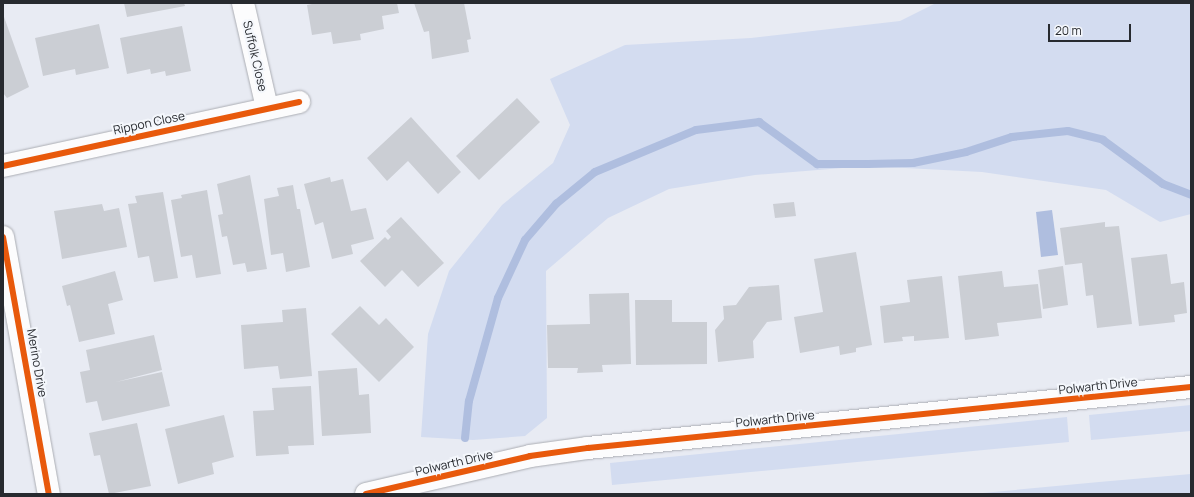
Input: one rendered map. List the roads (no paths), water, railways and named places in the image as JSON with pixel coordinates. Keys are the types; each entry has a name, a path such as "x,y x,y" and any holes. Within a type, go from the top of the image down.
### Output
{"street":[{"name":"Suffolk Close","path":"243,3 268,108"},
{"name":"Rippon Close","path":"3,166 299,102"},
{"name":"Merino Drive","path":"3,237 49,494"},
{"name":"Polwarth Drive","path":"366,494 530,456 588,448 1191,387"}],"water":[{"path":"1052,210 1058,255 1041,257 1036,212"}],"waterway":[{"path":"465,438 469,401 498,298 525,240 556,204 595,172 696,130 759,122 817,164 913,163 966,152 1012,137 1068,131 1103,140 1163,184 1191,195"}]}
